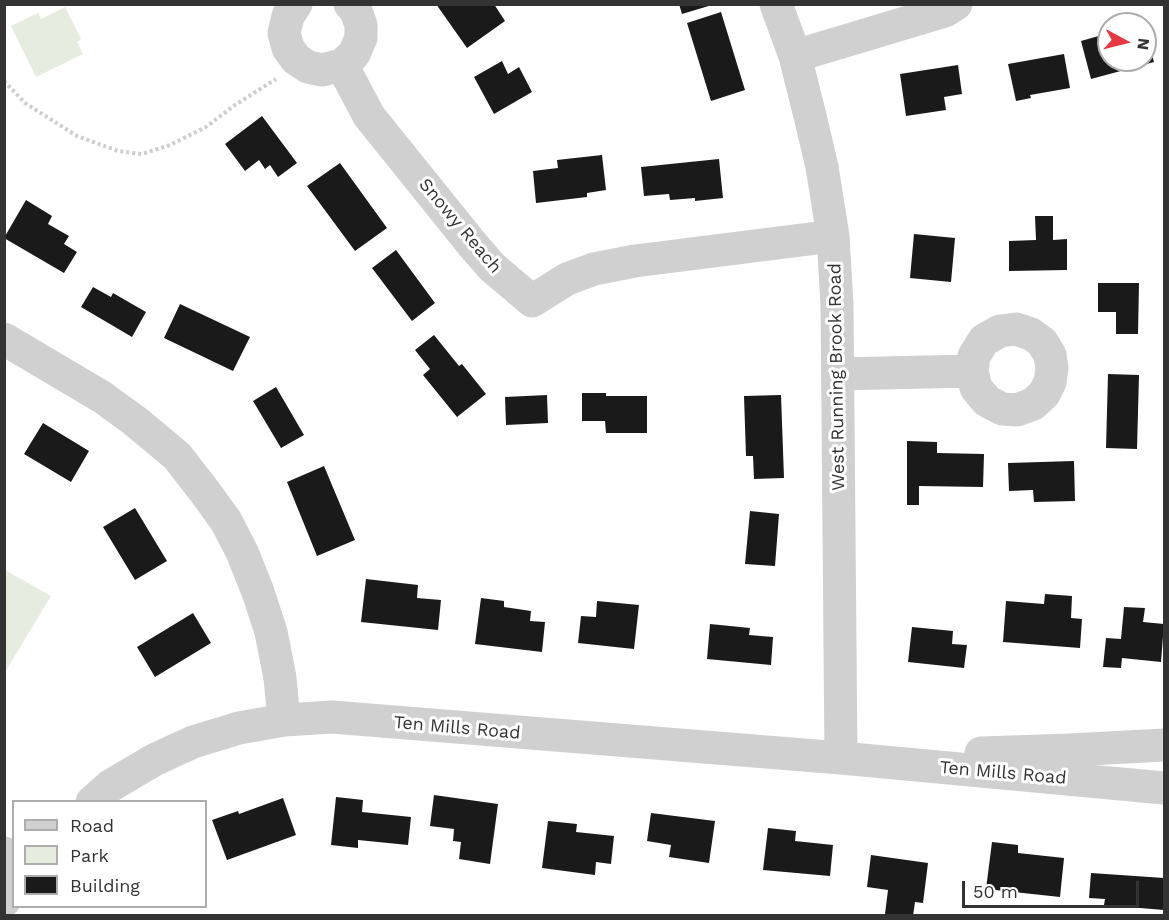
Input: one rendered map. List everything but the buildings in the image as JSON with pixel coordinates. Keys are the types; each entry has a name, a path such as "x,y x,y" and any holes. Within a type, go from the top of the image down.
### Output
{"street":[{"path":"296,4 288,16 284,33 288,48 296,59 308,67 322,70 342,65 354,54 361,38 361,25 356,11 350,4"},
{"name":"West Running Brook Road","path":"776,4 795,56 822,167 833,236 837,304 841,758"},
{"path":"795,56 945,11 956,4"},
{"name":"Snowy Reach","path":"342,65 369,116 492,267 532,301 567,279 594,269 635,261 833,236"},
{"path":"4,339 102,397 135,421 177,456 205,492 225,521 242,552 258,592 271,632 280,678 284,720"},
{"path":"838,374 972,371"},
{"name":"Ten Mills Road","path":"93,800 110,786 154,760 193,742 239,728 284,720 332,717 841,758 1164,788"},
{"name":"Ten Mills Road","path":"841,758 1164,745"},
{"path":"4,901 12,888"}],"path":[{"path":"4,81 25,103 77,136 118,151 142,154 170,146 206,127 235,105 273,82 296,59"}],"green space":[{"path":"65,7 81,39 77,42 83,54 36,77 11,26 38,13 41,19"},
{"path":"5,570 51,596 5,672"}]}
